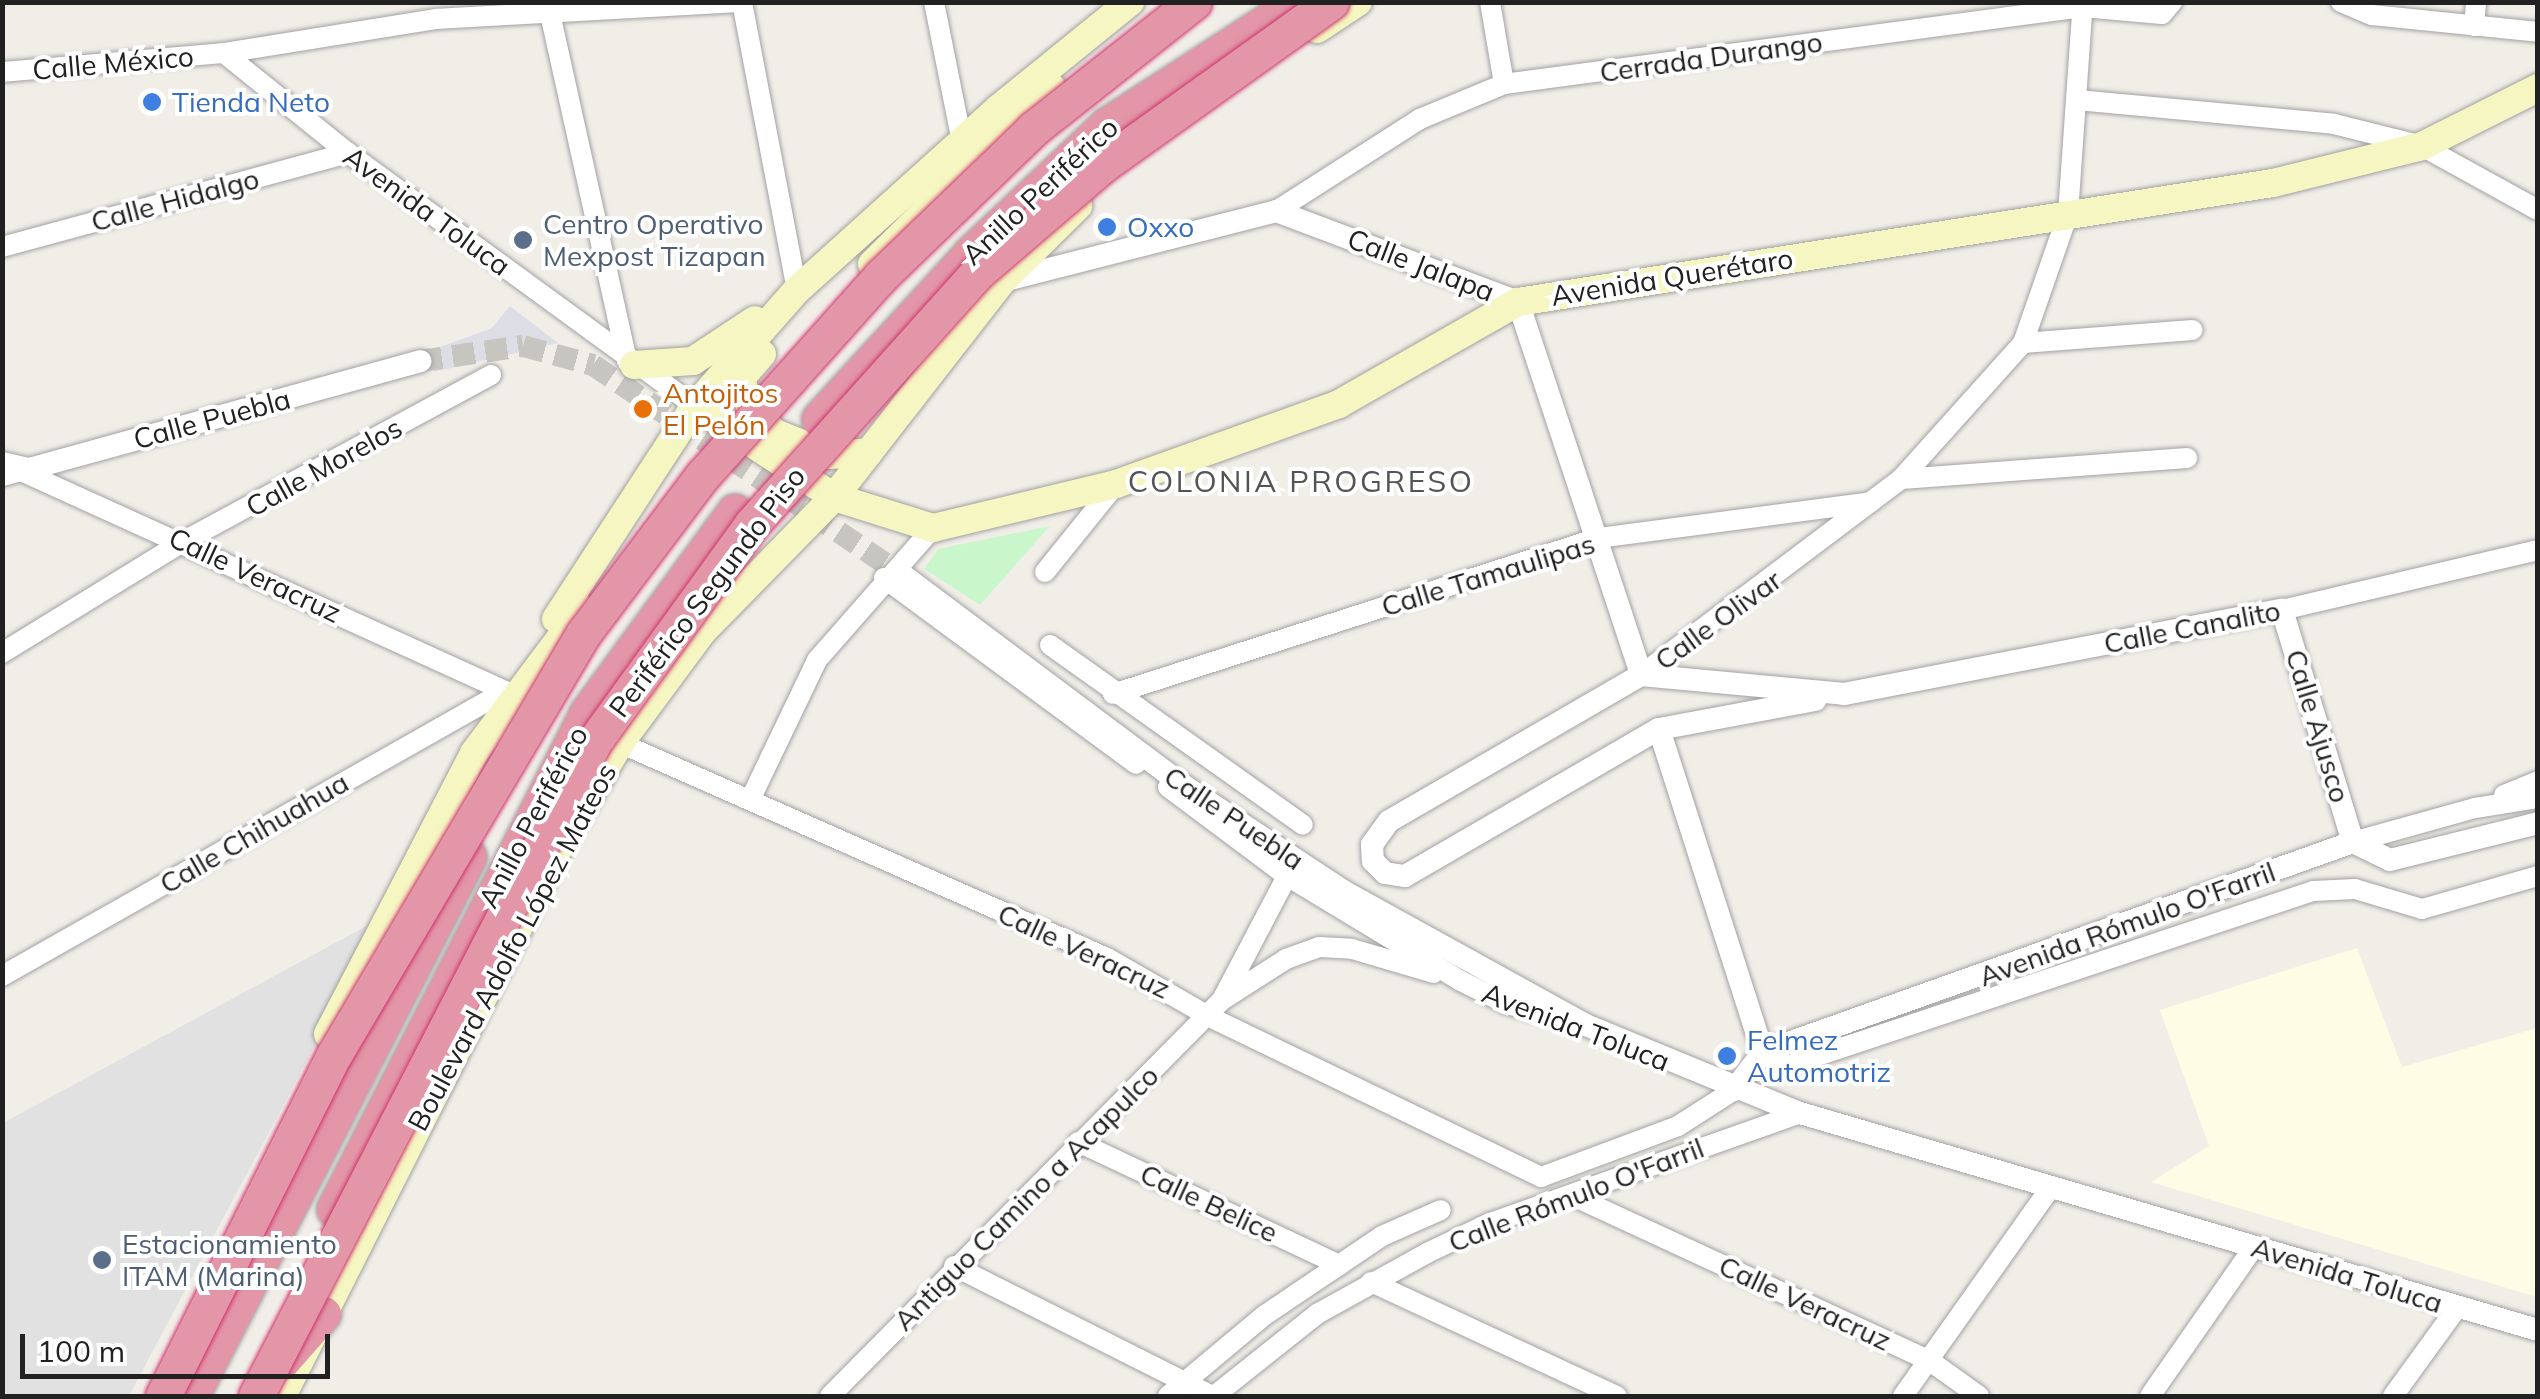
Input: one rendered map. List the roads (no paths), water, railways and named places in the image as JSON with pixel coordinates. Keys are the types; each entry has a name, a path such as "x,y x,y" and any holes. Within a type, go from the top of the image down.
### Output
{"highway":[{"path":"152,1394 334,1054 583,634 703,474 882,275 1033,129 1194,2"},
{"name":"Anillo Periférico","path":"191,1396 518,762 581,652 694,483 772,395 1092,85 1212,2"},
{"name":"Anillo Periférico","path":"238,1396 587,713 735,511 971,253 1107,125 1297,2"},
{"name":"Periférico Segundo Piso","path":"253,1396 594,742 751,525 978,272 1149,129 1331,2"},
{"path":"253,1396 323,1314"}],"main road":[{"path":"152,1394 506,690 669,454 695,406 797,290 962,142 1130,2"},
{"path":"772,395 905,227 1130,2"},
{"name":"Boulevard Adolfo López Mateos","path":"282,1396 559,847 620,743 704,631 834,496 1002,280 1097,188 1224,88 1358,2"},
{"name":"Avenida Querétaro","path":"933,528 1116,484 1375,388 1518,302 2273,183 2422,146 2538,88"},
{"path":"830,260 800,310 740,378 751,410 775,434 830,455 869,452"},
{"path":"630,363 693,361 797,290"},
{"name":"Avenida Toluca","path":"695,406 834,496"},
{"path":"474,753 694,483"},
{"path":"834,496 933,528"}],"street":[{"path":"934,2 962,142"},
{"path":"1490,2 1504,84"},
{"name":"Cerrada Durango","path":"1276,211 1420,119 1504,84 2083,5 2162,14 2172,2"},
{"path":"2341,2 2372,15 2538,32"},
{"path":"2474,26 2476,2"},
{"path":"742,3 797,290"},
{"name":"Calle México","path":"2,72 224,54 436,19 549,8 742,3"},
{"name":"Calle Olivar","path":"1658,729 1405,876 1385,874 1372,861 1372,844 1389,821 1641,676 1873,502 1901,479 2022,343 2068,214 2083,5"},
{"path":"549,8 630,363"},
{"name":"Avenida Toluca","path":"224,54 348,154 630,363 695,406"},
{"path":"2077,100 2292,117 2422,146 2538,210"},
{"name":"Calle Hidalgo","path":"2,247 348,154"},
{"path":"1002,280 1276,211"},
{"name":"Calle Jalapa","path":"1276,211 1518,302 1641,676"},
{"path":"2022,343 2193,330"},
{"name":"Calle Puebla","path":"9,470 420,361"},
{"name":"Calle Morelos","path":"2,653 184,541 491,375"},
{"path":"1901,479 2187,458"},
{"name":"Calle Veracruz","path":"9,470 184,541 506,690"},
{"path":"1045,572 1116,484"},
{"name":"Calle Tamaulipas","path":"1114,694 1598,538 1873,502"},
{"path":"750,800 817,660 895,578 933,528"},
{"name":"Calle Canalito","path":"1658,729 2282,610 2538,550"},
{"name":"Avenida Toluca","path":"895,578 1288,876 1461,981 1507,1004 1586,1025 1734,1090 1800,1113 2538,1330"},
{"name":"Calle Puebla","path":"895,578 1187,788 1343,891 1586,1025"},
{"name":"Calle Ajusco","path":"2282,610 2353,842"},
{"path":"1050,645 1114,694 1304,824"},
{"name":"Calle Canalito","path":"1641,676 1844,694"},
{"name":"Calle Chihuahua","path":"2,976 506,690"},
{"path":"1658,729 1763,1052 1787,1066 2313,891 2355,889 2422,909 2538,876"},
{"name":"Calle Veracruz","path":"620,743 1216,1008 1540,1177"},
{"path":"2475,808 2538,781"},
{"path":"2353,842 2475,808 2538,798"},
{"path":"2353,842 2390,860 2538,823"},
{"name":"Avenida Rómulo O'Farril","path":"1763,1052 2353,842"},
{"name":"Antiguo Camino a Acapulco","path":"1216,1008 1288,876"},
{"name":"Antiguo Camino a Acapulco","path":"830,1396 954,1266 1216,1008 1286,959 1319,948 1352,949 1461,981"},
{"path":"1734,1090 1763,1052"},
{"name":"Calle Rómulo O'Farril","path":"1540,1177 1678,1126 1734,1090"},
{"name":"Calle Rómulo O'Farril","path":"1213,1396 1316,1314 1370,1282 1490,1223 1800,1113"},
{"name":"Calle Belice","path":"1078,1142 1339,1265"},
{"path":"1902,1396 2050,1188"},
{"name":"Calle Veracruz","path":"1571,1195 1930,1361 1979,1396"},
{"name":"Calle Rómulo O'Farril","path":"1176,1389 1339,1265 1382,1236 1441,1210"},
{"path":"2150,1396 2254,1246"},
{"path":"954,1266 1176,1389 1213,1396"},
{"path":"1370,1282 1618,1396"},
{"path":"2392,1396 2458,1308"}],"tunnel":[{"path":"420,361 523,346 593,365 905,577"}],"place":[{"name":"Tienda Neto","path":"152,102"},
{"name":"Oxxo","path":"1107,227"},
{"name":"Centro Operativo Mexpost Tizapan","path":"523,240"},
{"name":"Antojitos El Pelón","path":"643,409"},
{"name":"Felmez Automotriz","path":"1727,1056"},
{"name":"Estacionamiento ITAM (Marina)","path":"102,1260"}],"district":[{"name":"COLONIA PROGRESO","path":"1301,481"}]}
